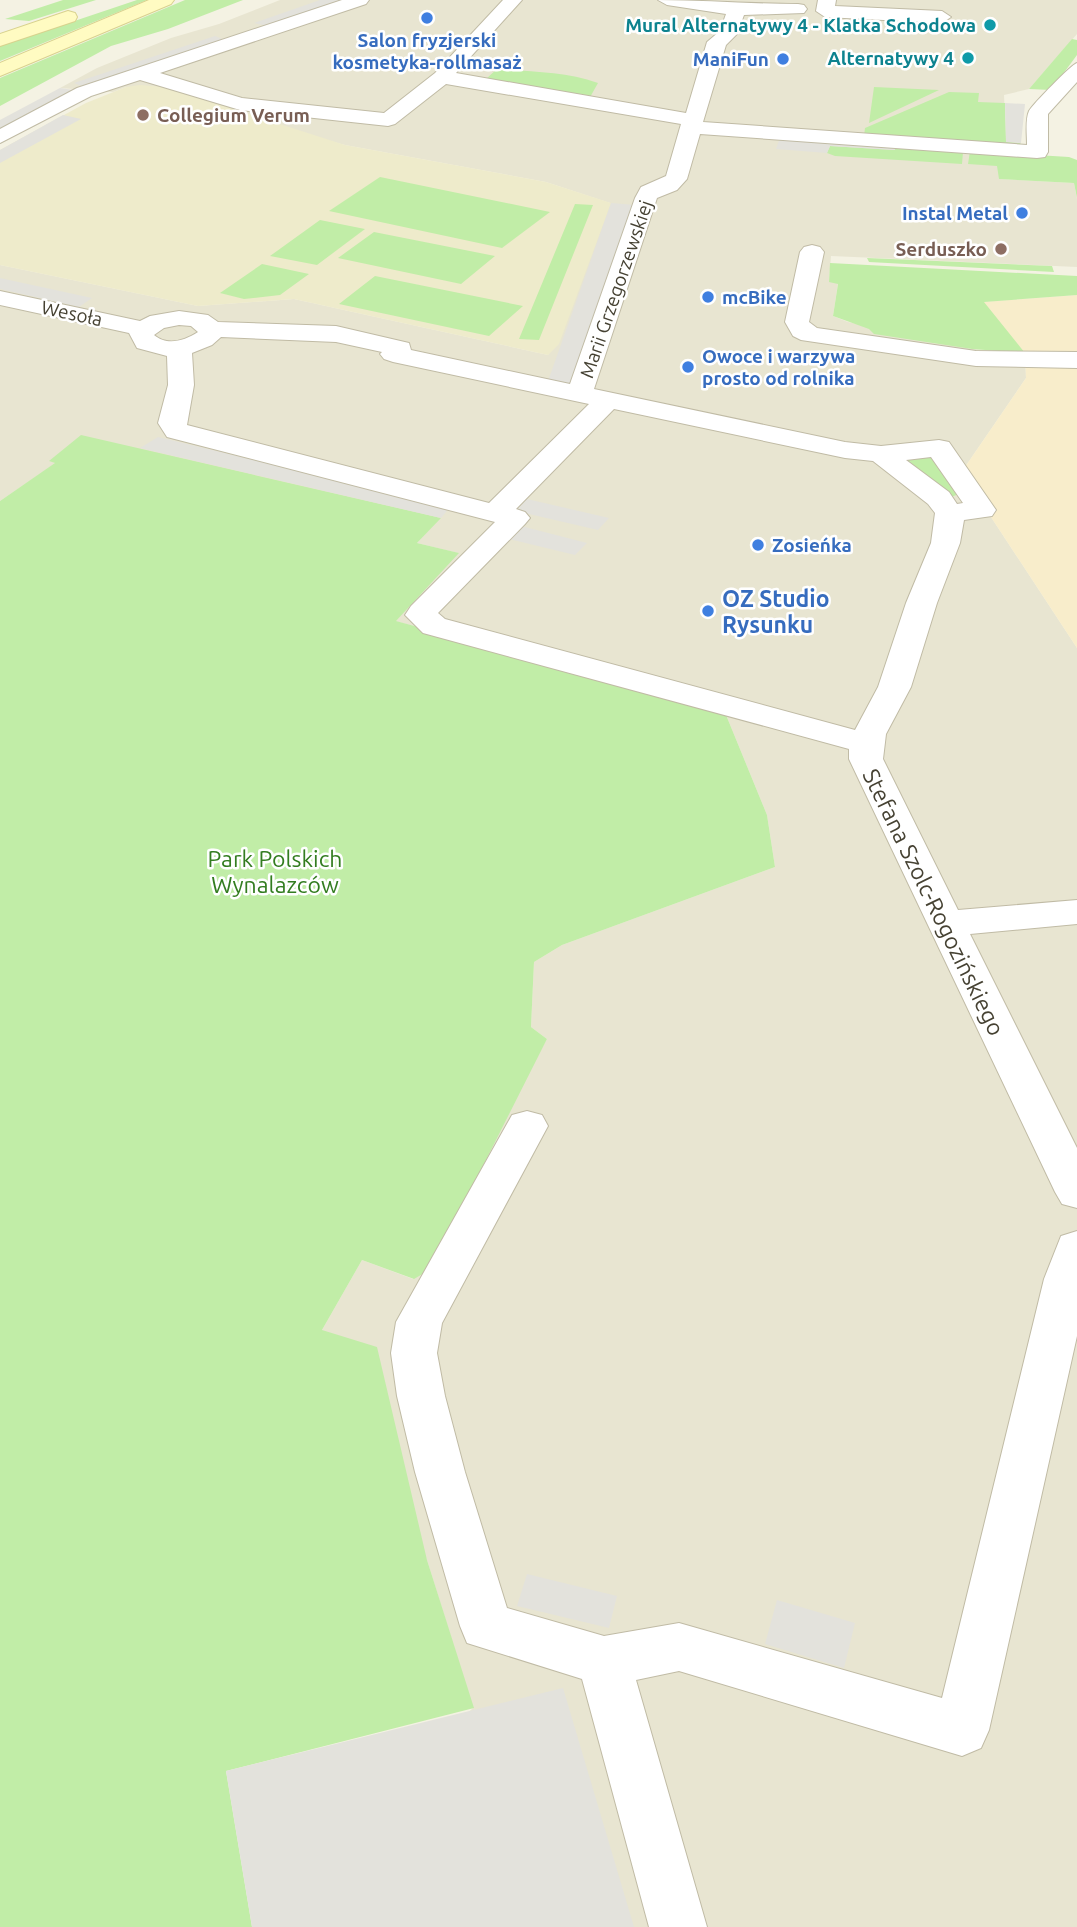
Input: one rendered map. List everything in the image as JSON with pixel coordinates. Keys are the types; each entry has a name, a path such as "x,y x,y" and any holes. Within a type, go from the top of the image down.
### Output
{"main road":[{"path":"0,70 165,0"},
{"path":"0,40 82,12"}],"street":[{"path":"0,137 84,92 360,0"},
{"path":"141,74 240,104 388,120 442,77 513,0"},
{"path":"667,0 737,10 798,9"},
{"path":"826,5 942,17"},
{"name":"Marii Grzegorzewskiej","path":"211,329 349,336 400,348 393,354 579,395 646,198 649,192 669,185 676,179 717,42 729,34 737,10"},
{"path":"442,77 691,123 1037,152 1038,114 1043,104 1055,97 1077,69"},
{"path":"812,252 797,322 802,331 810,335 980,359 1030,362 1077,360"},
{"name":"Wesoła","path":"0,298 144,329"},
{"name":"Wesoła","path":"179,348 152,345 144,341 141,335 144,329 162,320 187,318 206,324 211,329"},
{"path":"211,329 210,335 203,341 179,348 181,386 172,423 177,431 515,518 426,606 421,615 427,622 864,743"},
{"path":"579,395 845,450 881,454 939,448 954,496 939,498 881,454"},
{"path":"495,513 534,477 607,401"},
{"name":"Stefana Szolc-Rogozińskiego","path":"954,496 948,540 926,591 916,627 888,702 864,743 866,758 1077,1192"},
{"path":"945,924 1077,912"},
{"path":"527,1126 419,1322 414,1353 440,1472 486,1626 604,1661 679,1647 962,1730 1072,1264"},
{"path":"604,1661 678,1927"}],"shaded area":[{"path":"280,0 1077,0 1077,34 1029,89 1004,95 1006,142 1021,143 1014,148 999,179 1074,183 1077,199 1077,267 831,256 829,281 838,283 833,316 848,322 972,349 1025,353 1026,378 965,467 996,513 989,514 1077,648 1077,1927 252,1927 473,1708 427,1560 322,1330 362,1260 413,1279 547,1039 531,1027 534,962 562,945 775,867 767,815 724,710 395,621 458,553 417,543 440,518 50,461 56,463 0,501 0,265 198,306 294,299 548,355 610,203 546,182 345,145 126,87 113,92 60,88 97,68 171,38 219,24"},
{"path":"320,0 342,0 267,26 254,23"},
{"path":"215,36 225,40 84,87 74,83"},
{"path":"126,87 165,87 345,145 546,182 611,203 559,344 548,355 294,299 198,306 0,265 0,150 86,103"},
{"path":"60,88 74,90 0,131 0,120"},
{"path":"1005,103 1025,104 1021,143 1006,142"},
{"path":"63,115 81,119 0,163 0,150"},
{"path":"780,138 901,145 894,150 830,146 827,153 776,149"},
{"path":"611,203 635,205 571,388 547,384"},
{"path":"0,278 92,298 79,307 0,289"},
{"path":"1077,295 1077,648 989,514 996,512 965,467 1026,378 1025,353 982,302"},
{"path":"158,437 450,507 441,518 140,448"},
{"path":"527,499 609,518 598,530 516,511"},
{"path":"517,525 587,543 575,555 505,538"},
{"path":"527,1574 617,1596 609,1628 517,1606"},
{"path":"777,1600 855,1623 844,1668 765,1644"},
{"path":"563,1688 634,1927 252,1927 226,1771"}],"green space":[{"path":"63,0 96,0 29,21 5,19"},
{"path":"137,0 147,0 0,61 0,46"},
{"path":"185,0 243,0 168,29 111,46 0,106 0,78"},
{"path":"1072,39 1077,40 1077,55 1051,90 1029,89"},
{"path":"498,68 561,74 598,83 589,99 486,79"},
{"path":"874,87 939,90 869,123"},
{"path":"949,92 979,93 978,102 1005,103 1006,142 1021,143 1014,148 864,136 865,128"},
{"path":"901,145 963,152 962,164 835,156 827,153 830,146 894,150"},
{"path":"970,151 1069,157 1077,160 1077,198 1074,183 999,179 997,166 968,164"},
{"path":"380,177 550,212 502,248 329,211"},
{"path":"575,204 593,205 539,340 519,339"},
{"path":"320,220 365,229 317,265 270,256"},
{"path":"374,232 495,256 461,284 338,258"},
{"path":"867,258 1052,266 1054,272 869,262"},
{"path":"830,263 1077,276 1077,295 984,302 1025,353 972,349 874,334 869,329 833,316 838,284 829,282"},
{"path":"262,264 309,274 280,295 244,299 220,293"},
{"path":"375,276 523,306 489,336 339,304"},
{"name":"Park Polskich Wynalazców","path":"81,435 441,518 417,543 459,553 396,621 724,710 767,815 775,867 562,945 534,962 531,1027 547,1039 431,1269 414,1279 362,1260 322,1330 377,1347 427,1560 474,1708 226,1771 252,1927 0,1927 0,501 55,463 49,461"},
{"path":"934,455 961,493 949,498 902,460"}],"place":[{"name":"Salon fryzjerski kosmetyka-rollmasaż","path":"427,18"},
{"name":"Mural Alternatywy 4 - Klatka Schodowa","path":"990,25"},
{"name":"Alternatywy 4","path":"968,58"},
{"name":"ManiFun","path":"783,59"},
{"name":"Collegium Verum","path":"143,115"},
{"name":"Instal Metal","path":"1022,213"},
{"name":"Serduszko","path":"1001,249"},
{"name":"mcBike","path":"708,297"},
{"name":"Owoce i warzywa prosto od rolnika","path":"688,367"},
{"name":"Zosieńka","path":"758,545"},
{"name":"OZ Studio Rysunku","path":"708,611"}]}
